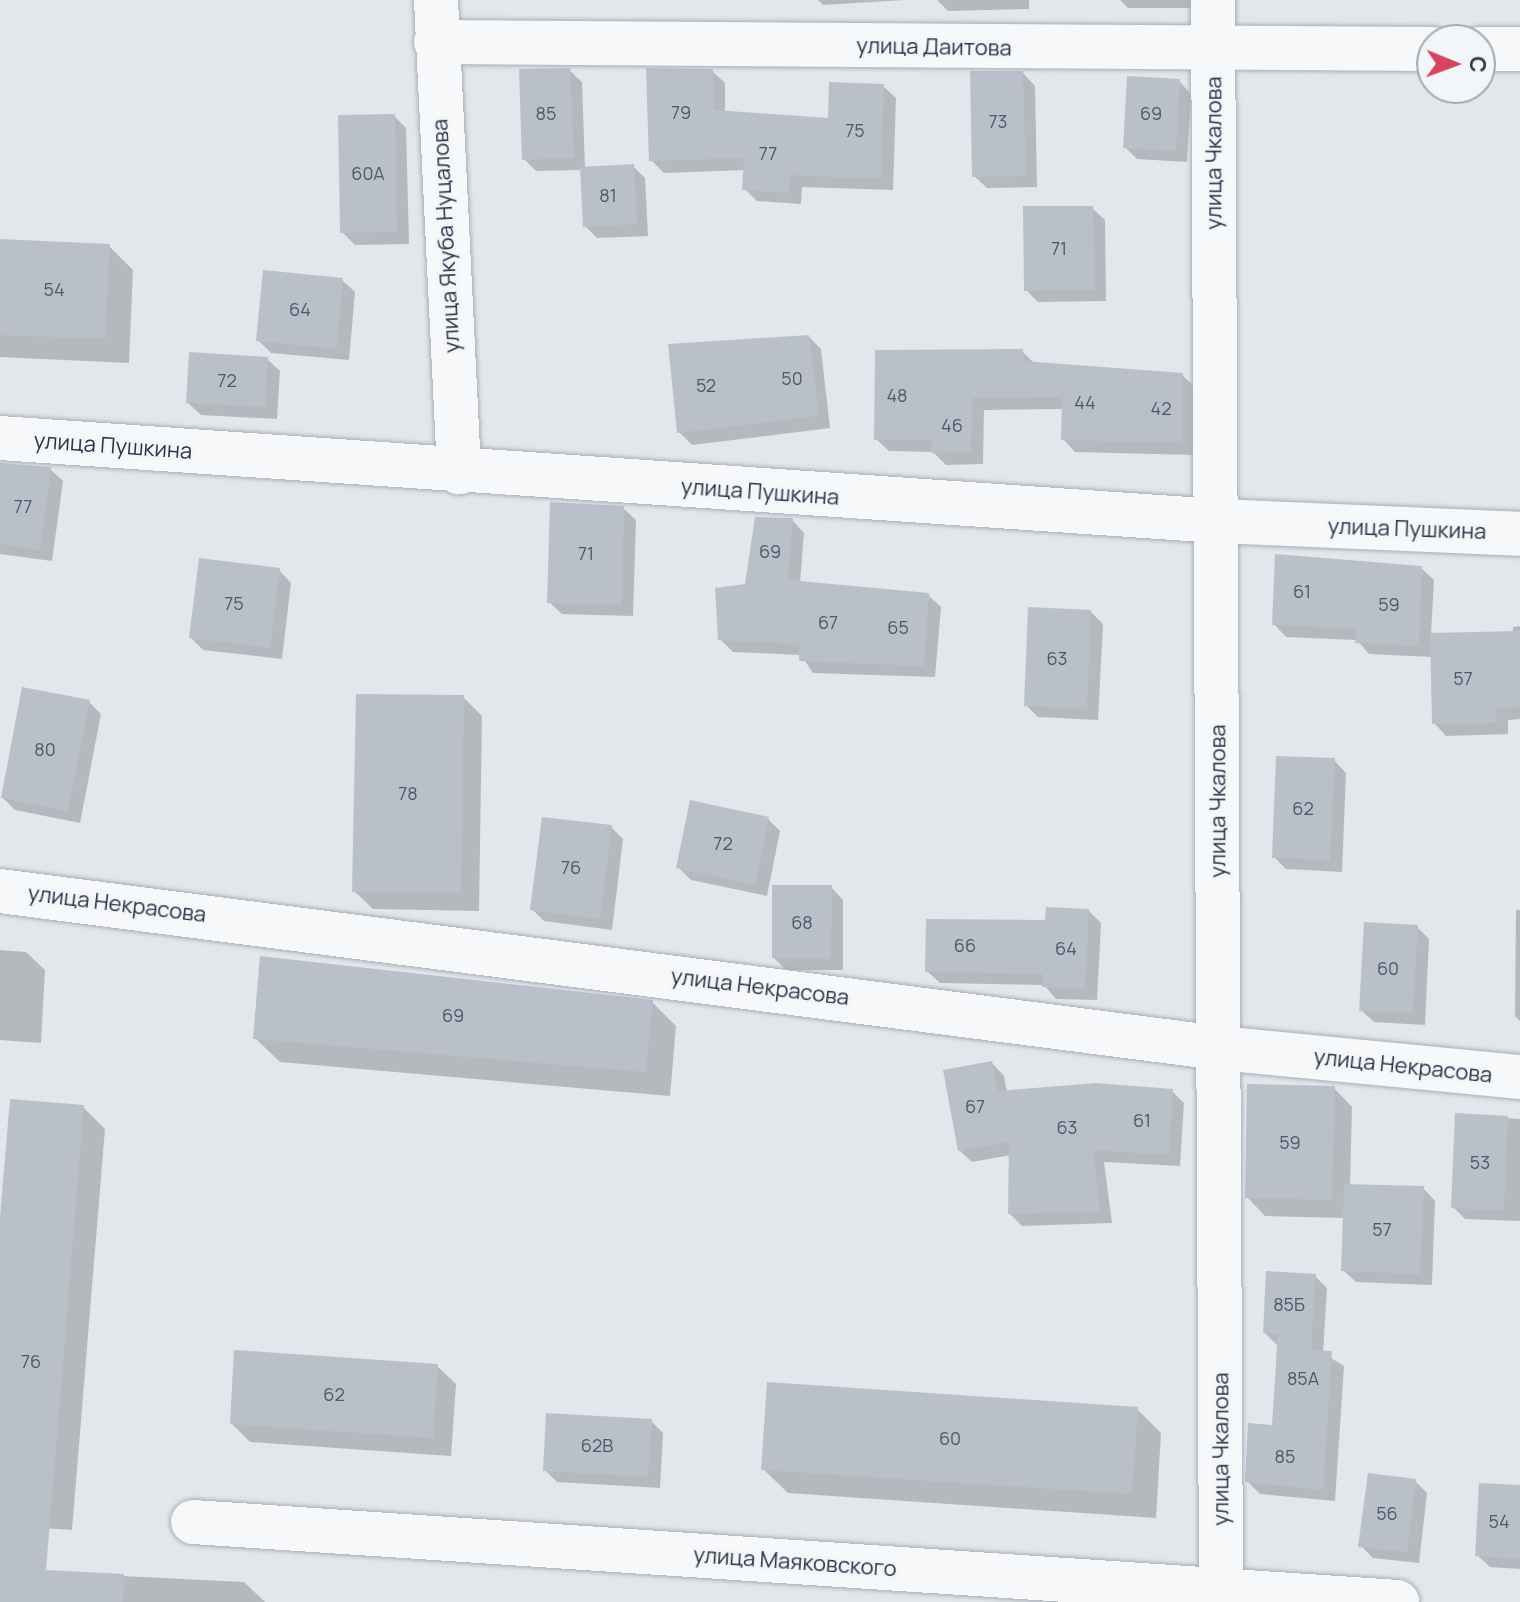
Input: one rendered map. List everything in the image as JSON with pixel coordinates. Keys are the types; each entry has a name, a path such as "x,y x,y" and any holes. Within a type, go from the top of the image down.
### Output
{"street":[{"name":"улица Чкалова","path":"1213,0 1222,1596"},
{"name":"улица Даитова","path":"436,21 1213,49 1416,49"},
{"name":"улица Якуба Нуцалова","path":"436,21 459,472"},
{"path":"1496,49 1520,49"},
{"name":"улица Пушкина","path":"0,438 459,472 1216,521 1520,534"},
{"name":"улица Некрасова","path":"0,891 1219,1048 1520,1077"},
{"name":"улица Маяковского","path":"193,1522 1222,1596 1397,1602"}],"building":[{"path":"570,68 574,158 522,160 519,69"},
{"path":"646,68 713,69 714,110 828,118 829,82 884,84 881,179 790,175 789,193 742,190 744,158 649,161"},
{"path":"970,71 1023,71 1026,176 972,177"},
{"path":"1127,76 1180,79 1176,151 1123,148"},
{"path":"395,114 397,232 340,233 338,115"},
{"path":"634,164 637,224 583,227 580,167"},
{"path":"1023,206 1093,206 1095,290 1024,291"},
{"path":"0,239 110,244 105,339 0,335"},
{"path":"263,270 343,278 337,349 256,341"},
{"path":"809,335 819,416 677,433 668,344"},
{"path":"1023,349 1023,361 1183,373 1182,443 1061,440 1062,397 972,398 971,452 931,453 932,440 874,440 875,350"},
{"path":"189,352 268,357 265,407 186,403"},
{"path":"0,463 51,467 40,550 0,544"},
{"path":"550,502 624,506 622,604 547,603"},
{"path":"755,517 793,518 788,580 929,593 924,666 799,661 799,644 718,640 715,588 745,584"},
{"path":"1275,554 1422,566 1419,646 1355,643 1356,629 1272,625"},
{"path":"199,558 280,568 270,648 189,638"},
{"path":"1028,607 1091,610 1087,709 1024,706"},
{"path":"1520,631 1520,707 1496,708 1497,723 1432,724 1430,633"},
{"path":"22,687 90,700 68,811 1,798"},
{"path":"356,694 464,695 461,893 352,892"},
{"path":"1276,756 1335,758 1330,860 1272,858"},
{"path":"690,800 769,817 755,885 676,868"},
{"path":"542,817 612,825 600,919 530,910"},
{"path":"772,885 832,885 831,959 772,958"},
{"path":"1046,907 1089,909 1085,989 1042,987 1043,974 925,972 926,919 1045,920"},
{"path":"1364,922 1418,925 1413,1013 1359,1011"},
{"path":"260,956 653,1000 646,1072 253,1039"},
{"path":"992,1061 998,1091 1096,1083 1173,1089 1169,1155 1093,1150 1100,1211 1008,1214 1009,1142 958,1151 943,1070"},
{"path":"1247,1084 1335,1086 1332,1200 1245,1198"},
{"path":"10,1099 84,1105 46,1570 124,1574 123,1602 0,1602 0,1217"},
{"path":"1455,1113 1508,1116 1504,1211 1451,1208"},
{"path":"1344,1184 1424,1186 1420,1274 1341,1271"},
{"path":"1266,1271 1316,1274 1311,1350 1332,1351 1323,1490 1245,1482 1248,1423 1272,1425 1278,1334 1263,1333"},
{"path":"234,1350 438,1364 433,1438 230,1424"},
{"path":"767,1382 1138,1407 1132,1494 761,1470"},
{"path":"546,1413 652,1419 648,1477 543,1471"},
{"path":"1368,1473 1416,1479 1407,1552 1358,1547"},
{"path":"1479,1483 1520,1485 1520,1559 1475,1556"}]}
